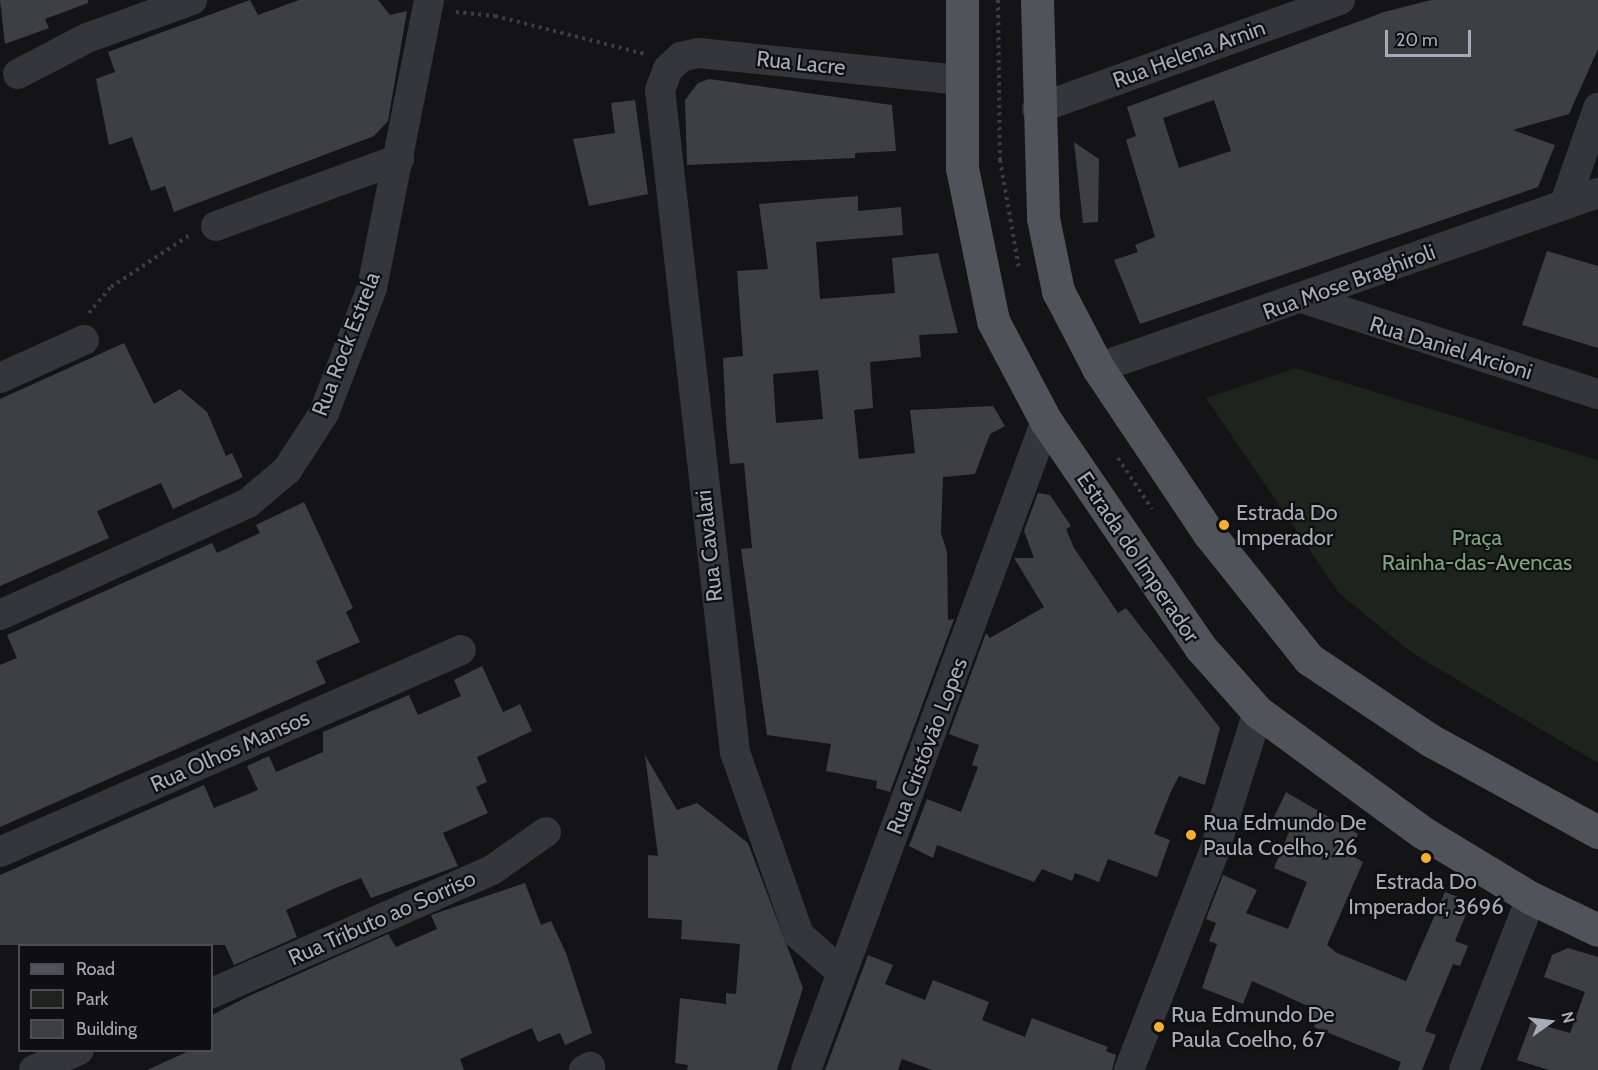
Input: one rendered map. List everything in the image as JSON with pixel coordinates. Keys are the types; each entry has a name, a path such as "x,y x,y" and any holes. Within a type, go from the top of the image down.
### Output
{"main road":[{"name":"Estrada do Imperador","path":"962,0 962,168 993,321 1046,421 1200,647 1258,712 1422,832 1531,898 1598,930"},
{"path":"1037,0 1037,109 1048,255 1058,291 1098,368 1234,572 1309,658 1430,740 1598,832"}],"street":[{"path":"18,74 87,38 192,0"},
{"name":"Rua Rock Estrela","path":"0,615 248,503 287,470 324,413 372,288 429,0"},
{"name":"Rua Helena Arnin","path":"1037,109 1340,0"},
{"name":"Rua Lacre","path":"676,62 699,53 962,80"},
{"name":"Rua Cavalari","path":"676,62 660,90 735,752 799,935 841,972"},
{"path":"1565,203 1598,108"},
{"path":"216,226 399,159"},
{"name":"Rua Mose Braghiroli","path":"1098,368 1305,299 1565,203 1598,193"},
{"name":"Rua Daniel Arcioni","path":"1305,299 1598,394"},
{"path":"0,378 84,340"},
{"name":"Rua Cristóvão Lopes","path":"806,1070 1046,421"},
{"name":"Rua Olhos Mansos","path":"0,852 461,650"},
{"path":"1129,1070 1214,852 1258,712"},
{"name":"Rua Tributo ao Sorriso","path":"213,993 492,870 546,832"},
{"path":"1464,1070 1531,898"},
{"path":"34,1070 74,1052"}],"path":[{"path":"424,29 458,11 486,15 676,62"},
{"path":"84,340 85,321 111,287 171,243 216,226"}],"green space":[{"name":"Praça Rainha-das-Avencas","path":"1296,368 1598,460 1598,763 1412,653 1339,593 1206,398"}],"building":[{"path":"0,0 88,0 88,3 45,19 49,28 5,44"},
{"path":"250,0 258,15 299,0 378,0 390,15 407,11 388,121 374,136 174,212 165,186 151,191 132,137 109,145 96,79 115,72 108,52"},
{"path":"1431,0 1598,0 1598,49 1569,114 1513,130 1555,145 1538,187 1140,324 1114,260 1138,252 1135,245 1155,237 1126,140 1136,136 1127,107 1384,12","holes":["1214,100 1231,151 1179,168 1163,118"]},
{"path":"709,79 892,105 896,151 855,153 855,158 687,165 685,100 698,83"},
{"path":"635,100 648,194 589,206 573,139 615,133 611,103"},
{"path":"1074,142 1099,159 1098,222 1083,223"},
{"path":"858,196 858,211 901,207 903,235 816,242 820,299 895,293 892,258 938,253 958,333 919,335 921,357 870,362 873,408 854,410 859,459 915,453 910,410 993,406 1005,426 990,434 975,474 943,477 941,533 947,552 948,620 954,619 890,792 876,788 877,781 826,771 831,744 767,735 741,549 752,548 744,463 730,464 723,358 743,356 737,271 768,269 759,204","holes":["818,370 823,419 776,423 773,374"]},
{"path":"1547,251 1598,266 1598,348 1522,325"},
{"path":"124,343 154,404 180,389 207,412 226,456 232,453 243,477 173,509 161,483 97,511 109,538 0,586 0,399"},
{"path":"1038,493 1050,495 1071,526 1066,529 1074,548 1118,613 1126,608 1220,728 1205,785 1179,776 1171,791 1154,834 1170,840 1157,877 1108,859 1099,882 1075,873 1072,881 1042,869 1034,882 937,845 933,858 909,846 927,799 961,812 978,767 972,765 979,745 949,734 986,633 990,638 1044,607 1014,558 1034,558 1024,531"},
{"path":"304,502 353,608 346,612 360,642 316,661 326,683 0,827 0,665 17,658 7,635 212,543 217,553 260,533 256,525"},
{"path":"482,666 503,712 520,704 532,731 477,757 487,782 476,787 488,813 443,833 458,866 371,898 361,878 338,887 286,910 297,937 234,965 225,945 0,945 0,875 204,785 214,808 258,790 247,766 269,756 276,772 323,752 323,732 409,695 418,715 461,696 454,680"},
{"path":"645,755 677,810 697,803 748,843 803,988 777,1070 687,1070 688,1065 675,1063 680,998 726,1004 726,993 736,994 740,944 681,939 682,920 648,918 648,855 658,856"},
{"path":"1286,792 1358,834 1349,854 1363,862 1327,945 1337,953 1406,981 1445,892 1471,902 1455,941 1468,946 1460,966 1453,964 1425,1031 1436,1035 1422,1070 1398,1070 1401,1062 1314,1027 1317,1020 1307,1016 1310,1007 1252,981 1243,1004 1202,988 1217,944 1209,941 1216,923 1206,919 1223,875 1257,890 1246,913 1288,929 1307,882 1274,868 1292,825 1274,817"},
{"path":"525,883 541,925 551,921 566,953 592,1033 565,1045 560,1033 538,1042 532,1028 460,1059 464,1070 147,1070 187,1052 213,1052 213,1014 388,934 396,947 437,929 431,915"},
{"path":"1568,948 1598,957 1598,1070 1549,1070 1517,1060 1531,1022 1570,1033 1585,992 1544,977 1552,955"},
{"path":"868,955 893,965 885,984 925,1000 933,980 989,1002 982,1020 1025,1037 1032,1018 1108,1047 1106,1051 1116,1055 1112,1070 932,1070 902,1059 898,1070 825,1070"}],"place":[{"name":"Estrada Do Imperador","path":"1224,525"},
{"name":"Rua Edmundo De Paula Coelho, 26","path":"1191,835"},
{"name":"Estrada Do Imperador, 3696","path":"1426,858"},
{"name":"Rua Edmundo De Paula Coelho, 67","path":"1159,1027"}]}
